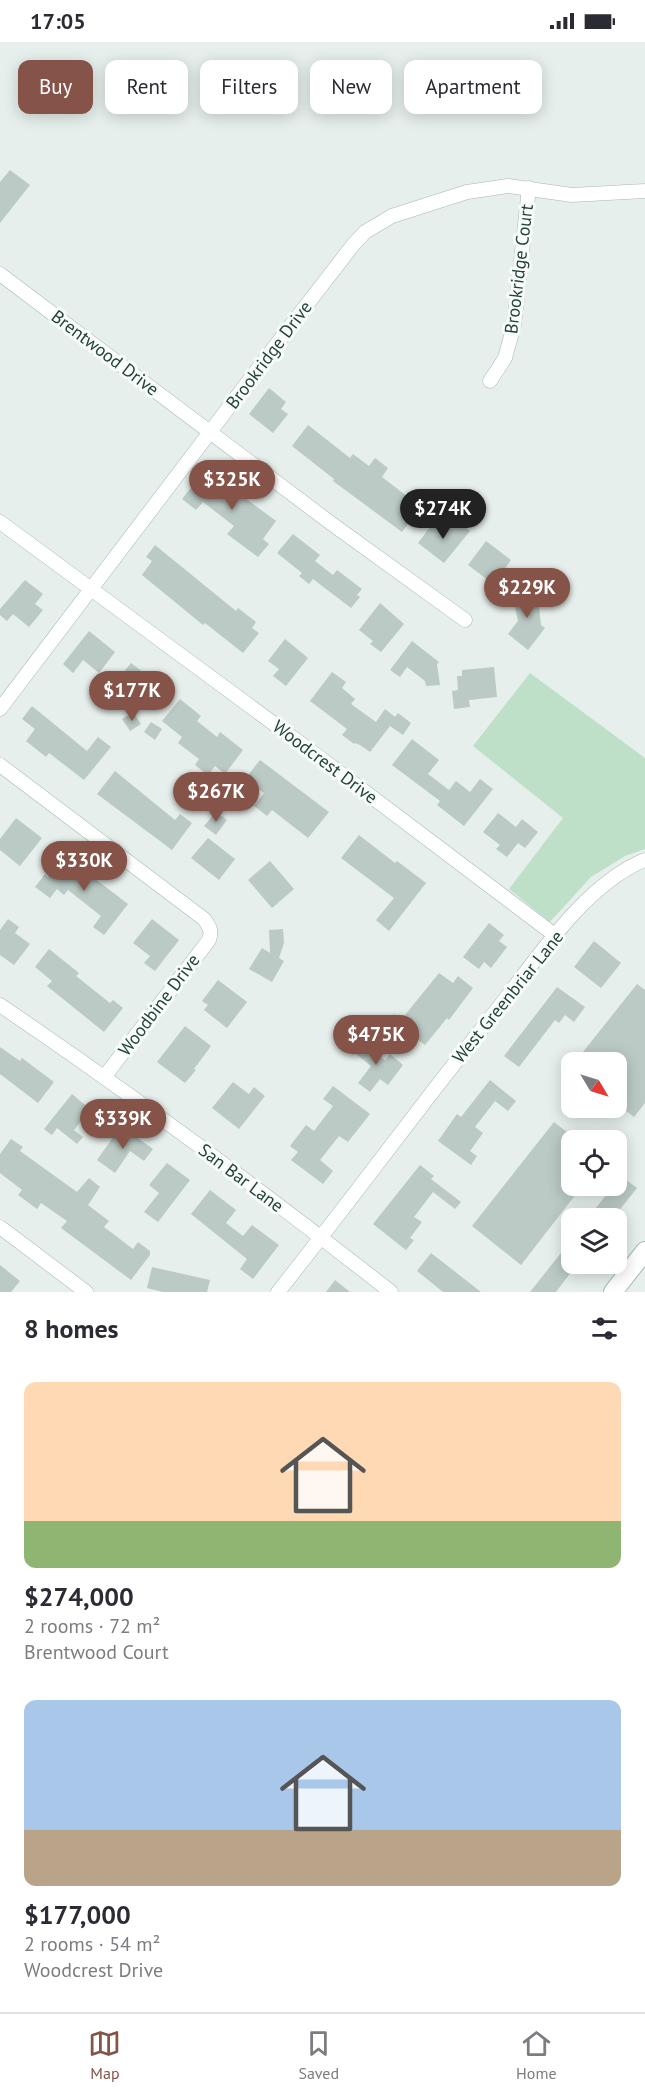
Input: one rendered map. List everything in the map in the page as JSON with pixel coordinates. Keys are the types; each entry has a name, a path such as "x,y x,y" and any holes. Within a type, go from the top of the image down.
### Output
{"main road":[{"path":"613,1292 645,1251"}],"street":[{"name":"Brookridge Drive","path":"0,709 365,232 392,216 466,192 508,186 572,195 645,191"},
{"name":"Brookridge Court","path":"490,381 505,358 514,325 529,188"},
{"name":"Brentwood Drive","path":"0,274 332,524 465,620"},
{"name":"Woodcrest Drive","path":"0,522 315,754 556,936"},
{"name":"Woodbine Drive","path":"0,765 204,920 210,927 209,940 105,1076"},
{"name":"West Greenbriar Lane","path":"278,1292 457,1060 588,897 603,884 645,860"},
{"name":"San Bar Lane","path":"0,1005 105,1076 391,1292"},
{"path":"0,1227 86,1292"}],"green space":[{"path":"530,673 645,758 645,849 625,856 591,877 550,922 509,889 563,818 473,746"}],"building":[{"path":"10,170 30,185 0,223 0,182"},
{"path":"269,388 286,402 281,409 288,414 273,433 249,414"},
{"path":"308,425 350,458 353,454 369,466 375,458 388,468 382,477 421,507 402,532 333,481 334,479 292,446"},
{"path":"206,469 276,521 263,539 269,544 258,557 227,534 234,526 203,502 196,510 182,499"},
{"path":"457,521 470,531 444,563 418,543 434,522 447,532"},
{"path":"293,534 320,555 315,561 333,575 337,570 362,589 357,595 360,597 351,608 313,579 309,584 299,576 302,573 277,553"},
{"path":"486,541 511,560 503,571 509,576 509,580 501,590 468,565"},
{"path":"155,545 236,611 238,608 256,622 252,628 259,633 243,653 205,623 203,625 142,575 152,561 146,557"},
{"path":"25,580 43,594 35,604 43,610 29,627 13,614 7,621 0,615 0,609"},
{"path":"539,591 541,625 545,628 528,650 508,634 518,621 512,594"},
{"path":"380,603 404,624 381,652 370,644 373,641 359,630"},
{"path":"89,631 115,652 99,673 83,660 73,673 63,664"},
{"path":"285,639 308,658 286,686 273,676 279,669 268,661"},
{"path":"412,641 439,662 437,664 440,685 426,686 425,681 407,667 400,677 390,670"},
{"path":"131,663 157,683 138,708 120,694 116,699 107,692"},
{"path":"494,667 497,697 469,700 470,707 454,709 452,691 458,690 457,676 462,676 462,670"},
{"path":"332,672 346,682 342,688 355,699 351,704 376,722 385,709 395,717 398,713 411,723 403,735 390,726 370,752 342,735 347,729 310,701"},
{"path":"180,699 201,716 197,721 217,737 220,732 243,750 225,774 215,766 208,775 195,765 199,759 178,743 182,737 162,721"},
{"path":"32,706 87,751 98,737 111,747 84,780 49,753 46,757 26,741 35,729 22,719"},
{"path":"133,712 141,724 130,731 122,719"},
{"path":"151,722 162,729 155,740 144,732"},
{"path":"412,739 439,760 428,774 449,790 456,781 470,792 480,779 493,789 464,826 437,805 440,801 392,765"},
{"path":"260,760 329,812 308,838 272,810 267,816 254,806 264,793 245,779"},
{"path":"115,771 175,820 180,814 192,823 172,850 97,794"},
{"path":"216,812 227,820 216,835 204,826"},
{"path":"498,813 516,827 522,819 538,832 525,848 518,843 507,857 496,849 500,845 483,832"},
{"path":"16,818 42,838 20,866 0,850 0,839"},
{"path":"359,835 426,883 389,931 376,920 394,898 341,858"},
{"path":"208,838 235,859 219,880 191,858"},
{"path":"64,855 128,904 104,935 93,927 101,916 68,890 64,895 57,889 50,898 35,887 45,874 48,877"},
{"path":"270,861 294,889 272,908 248,880"},
{"path":"8,919 19,927 15,933 30,944 14,965 0,955 0,930"},
{"path":"152,919 179,940 155,971 144,963 150,956 133,943"},
{"path":"489,923 504,935 499,941 507,947 491,968 484,962 479,969 463,957"},
{"path":"283,929 284,943 279,958 284,961 272,982 249,969 262,948 270,953 269,930"},
{"path":"594,941 621,963 601,988 574,967"},
{"path":"49,949 79,973 76,976 110,1003 113,1000 123,1008 104,1032 47,986 52,981 35,967"},
{"path":"439,973 453,983 458,976 473,988 449,1020 447,1018 425,1045 417,1039 412,1045 385,1024 394,1014 401,1020"},
{"path":"218,980 247,1002 227,1028 204,1010 208,1005 202,1001"},
{"path":"637,984 645,990 645,1103 634,1117 627,1112 627,1052 583,1052"},
{"path":"557,987 585,1007 574,1022 565,1015 559,1023 555,1020 519,1067 504,1056"},
{"path":"185,1026 211,1046 185,1083 157,1062"},
{"path":"358,1039 385,1060 390,1054 403,1065 388,1085 380,1079 370,1092 358,1083 371,1066 350,1049"},
{"path":"0,1047 20,1061 22,1058 54,1082 38,1103 0,1074"},
{"path":"490,1080 516,1101 508,1111 495,1101 475,1127 483,1133 470,1151 477,1156 471,1165 438,1141 457,1114 461,1117"},
{"path":"233,1082 249,1094 254,1087 265,1096 239,1129 212,1108"},
{"path":"333,1086 370,1114 348,1142 339,1136 320,1160 333,1171 323,1184 291,1160 298,1152 290,1146 306,1125 314,1131 333,1106 323,1099"},
{"path":"72,1094 90,1109 74,1130 83,1137 77,1144 57,1128 52,1135 44,1129"},
{"path":"554,1122 564,1130 561,1130 561,1196 574,1196 565,1208 561,1208 561,1213 521,1265 472,1226"},
{"path":"121,1126 153,1149 144,1161 130,1151 115,1173 97,1160"},
{"path":"11,1139 23,1147 20,1151 77,1192 89,1178 100,1187 88,1205 109,1221 104,1227 133,1249 138,1242 150,1251 150,1255 131,1280 61,1228 67,1221 41,1203 37,1209 18,1195 22,1190 0,1173 0,1154"},
{"path":"167,1163 190,1180 158,1222 144,1212 159,1193 149,1185"},
{"path":"420,1165 434,1176 431,1179 461,1202 455,1209 433,1192 414,1217 422,1222 410,1238 414,1240 406,1250 373,1224"},
{"path":"627,1180 637,1188 621,1208 596,1208 605,1196 627,1196"},
{"path":"210,1190 236,1210 226,1223 243,1236 252,1225 279,1245 253,1279 240,1269 247,1259 191,1214"},
{"path":"431,1253 481,1292 443,1292 417,1271"},
{"path":"561,1253 561,1274 570,1274 556,1292 530,1292"},
{"path":"0,1265 20,1281 11,1292 0,1292"},
{"path":"152,1267 210,1280 207,1292 163,1292 147,1288"},
{"path":"335,1280 350,1292 326,1292"}]}
